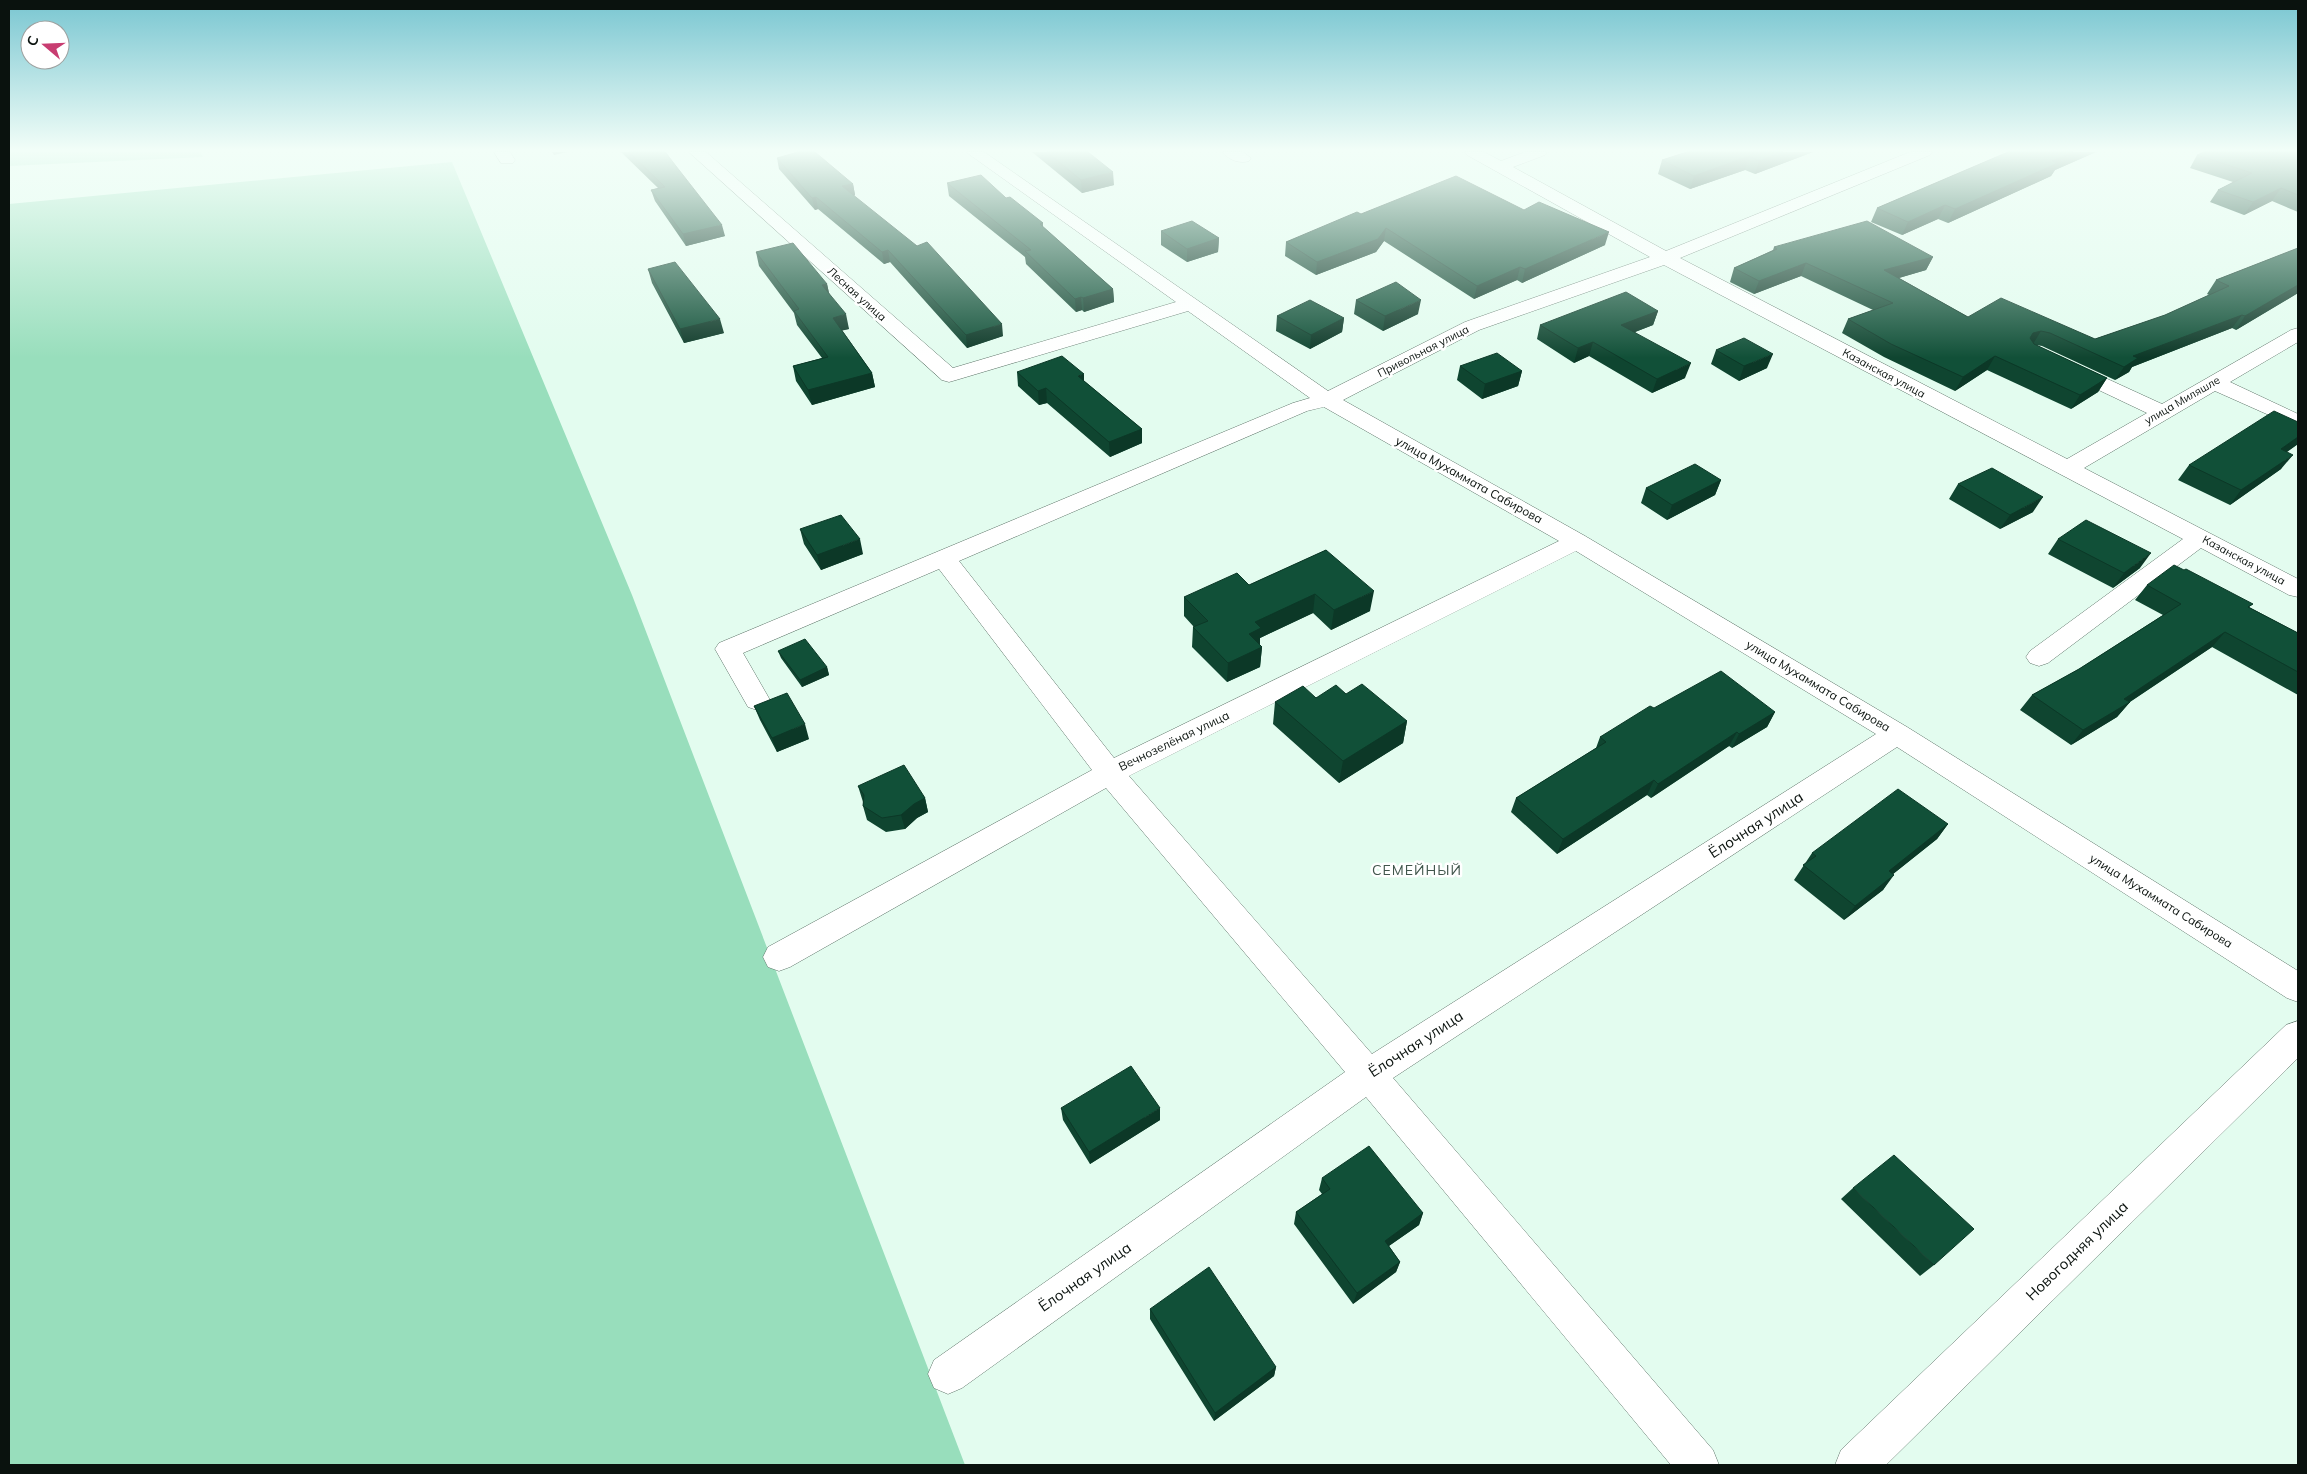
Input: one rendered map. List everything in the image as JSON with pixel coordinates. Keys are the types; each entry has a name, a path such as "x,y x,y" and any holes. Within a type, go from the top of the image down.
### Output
{"street":[{"name":"Лесная улица","path":"774,221 949,376 1190,304"},
{"path":"1072,221 1328,400"},
{"name":"Казанская улица","path":"1598,221 1664,258 2298,589"},
{"name":"Привольная улица","path":"757,700 728,649 1300,407 1328,400 1472,326 1664,258 1755,221"},
{"name":"улица Миляшле","path":"2067,468 2298,334"},
{"path":"2052,360 2163,412"},
{"path":"2213,382 2298,422"},
{"name":"улица Мухаммата Сабирова","path":"1328,400 1577,541 1897,734 2298,988"},
{"path":"2039,657 2200,537"},
{"name":"Вечнозелёная улица","path":"779,957 1110,773 1577,541"},
{"path":"943,557 1110,773 1369,1074 1698,1465"},
{"name":"Ёлочная улица","path":"948,1374 1369,1074 1897,734"},
{"name":"Новогодняя улица","path":"1856,1465 2298,1036"}],"green space":[{"path":"9,221 476,221 632,595 965,1465 9,1465"}],"building":[{"path":"673,221 719,221 722,225 683,234"},
{"path":"845,221 885,221 917,246 927,242 1002,324 966,335 888,250 882,252"},
{"path":"994,221 1040,221 1043,223 1040,224 1113,289 1075,299 1025,251 1031,250"},
{"path":"1192,221 1219,238 1187,249 1161,231"},
{"path":"1336,221 1583,221 1609,232 1525,269 1520,267 1477,286 1386,228 1378,239 1317,262 1286,242"},
{"path":"1867,221 1933,257 1884,270 1968,317 2001,298 2095,339 2165,315 2229,286 2216,280 2298,248 2298,285 2245,316 2242,315 2133,356 2138,358 2124,367 2050,333 2041,331 2033,333 2030,338 2034,344 2107,378 2080,395 1995,356 1963,377 1891,344 1848,319 1893,303 1806,263 1759,281 1734,268 1777,249 1774,247"},
{"path":"793,243 827,284 822,285 846,314 833,318 872,373 808,390 793,366 828,357 794,311 799,309 756,252"},
{"path":"675,262 720,319 680,329 648,269"},
{"path":"1396,282 1421,300 1385,316 1356,300"},
{"path":"1626,292 1658,311 1621,325 1691,363 1657,379 1593,342 1578,348 1540,325"},
{"path":"1310,300 1344,318 1311,335 1277,316"},
{"path":"1744,338 1773,354 1744,366 1716,350"},
{"path":"1497,353 1522,371 1485,384 1460,366"},
{"path":"1062,356 1084,374 1078,376 1142,429 1109,442 1046,388 1038,391 1017,372"},
{"path":"2274,411 2298,422 2298,437 2281,449 2293,455 2241,490 2189,465"},
{"path":"1695,464 1721,480 1672,505 1646,488"},
{"path":"1992,468 2043,497 2010,515 1958,484"},
{"path":"841,515 860,539 817,555 800,529"},
{"path":"2086,520 2151,553 2124,573 2058,539"},
{"path":"1326,550 1374,591 1334,610 1315,594 1255,622 1261,628 1249,634 1262,647 1228,663 1193,627 1208,621 1184,597 1237,573 1249,585"},
{"path":"2174,565 2184,570 2186,569 2253,604 2248,607 2298,633 2298,672 2225,632 2124,699 2130,702 2083,730 2032,695 2079,669 2181,604 2147,585"},
{"path":"805,639 827,667 800,680 778,651"},
{"path":"1721,671 1775,712 1739,734 1737,732 1658,784 1654,780 1563,839 1516,798 1606,742 1600,737 1650,706 1654,708"},
{"path":"1362,684 1407,721 1343,761 1275,702 1303,686 1316,698 1336,685 1346,694"},
{"path":"787,693 805,724 772,738 754,706"},
{"path":"904,765 925,798 901,815 882,818 863,806 864,795 858,786"},
{"path":"1898,789 1948,824 1889,871 1894,875 1855,906 1803,865 1816,856 1812,853"},
{"path":"1131,1066 1160,1108 1089,1152 1061,1108"},
{"path":"1369,1146 1423,1213 1385,1241 1400,1262 1357,1293 1296,1212 1330,1189 1322,1178"},
{"path":"1894,1155 1974,1229 1934,1265 1853,1188"},
{"path":"1209,1267 1276,1367 1215,1413 1150,1309"}],"district":[{"name":"СЕМЕЙНЫЙ","path":"1417,870"}]}
